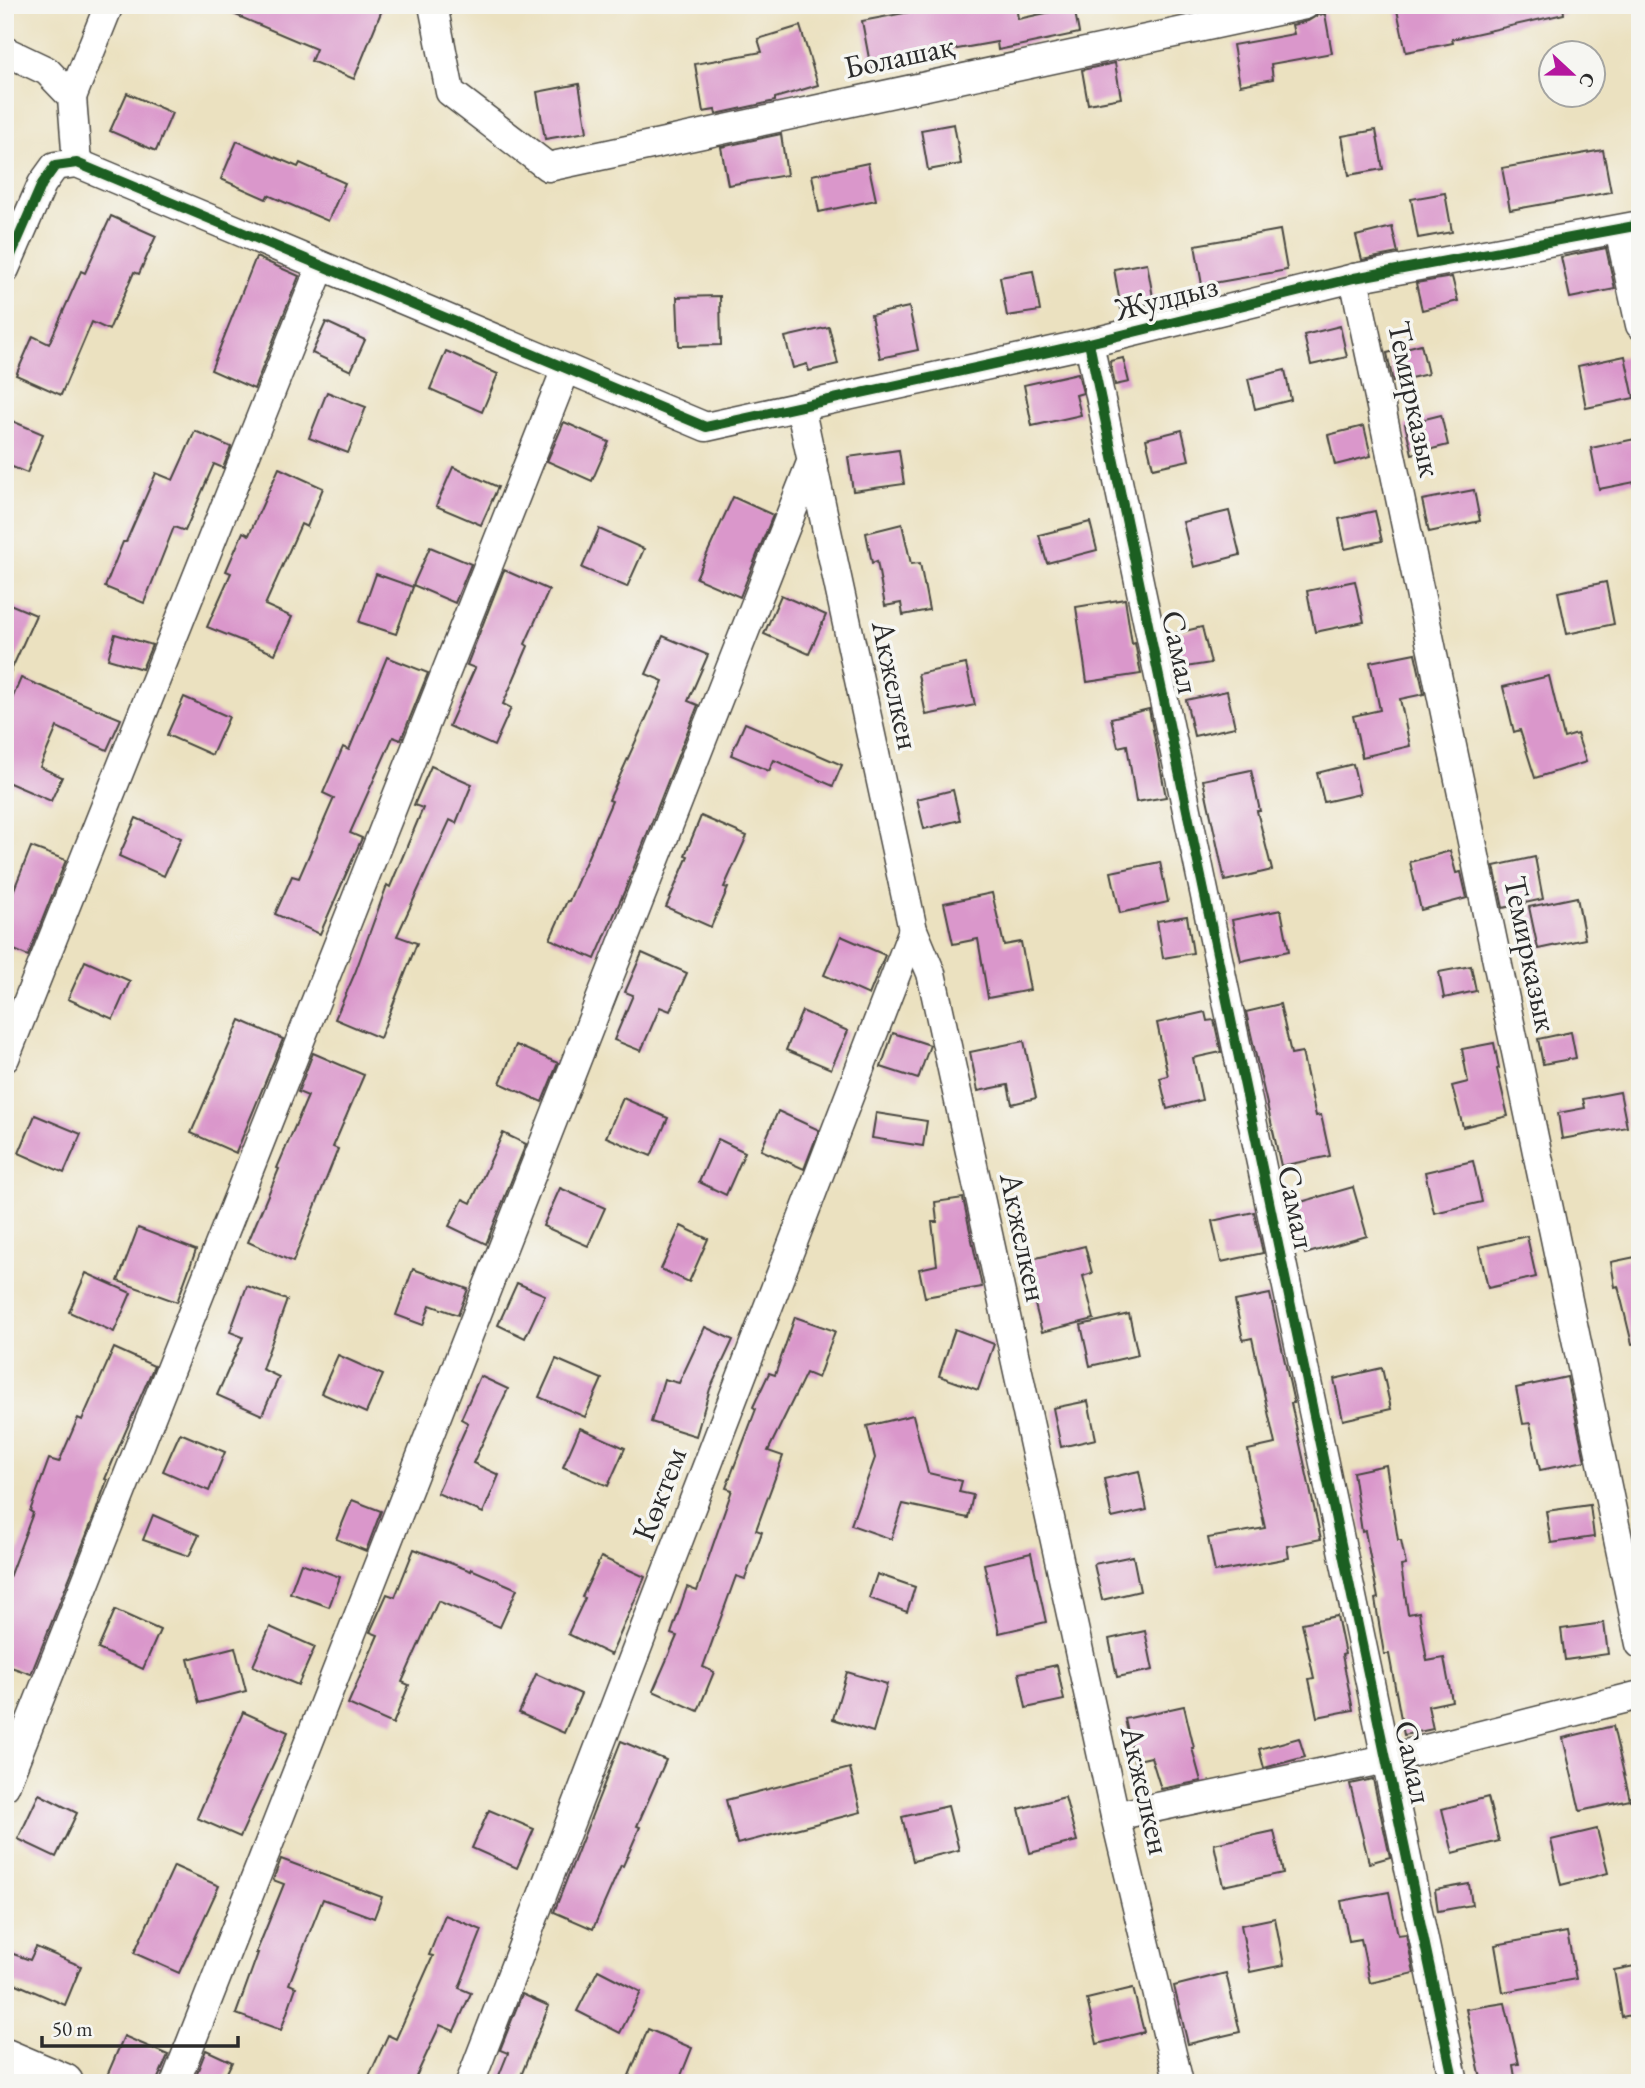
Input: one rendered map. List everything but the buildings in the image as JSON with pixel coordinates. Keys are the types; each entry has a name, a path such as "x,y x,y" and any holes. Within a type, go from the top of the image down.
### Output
{"street":[{"path":"77,163 72,97 109,5"},
{"name":"Болашақ","path":"433,5 450,92 548,167 1305,5"},
{"path":"5,51 47,71 72,97"},
{"path":"5,269 41,184 55,166 77,163 566,369 5,1786"},
{"path":"1630,228 1640,326"},
{"name":"Жулдыз","path":"566,369 706,427 1089,343 1354,278 1630,228"},
{"path":"5,1058 321,266"},
{"name":"Темирказык","path":"1354,278 1640,1644"},
{"name":"Самал","path":"1089,343 1454,2083"},
{"name":"Акжелкен","path":"800,406 913,930 931,973 1115,1816 1179,2083"},
{"path":"175,2083 812,460"},
{"name":"Көктем","path":"470,2083 913,930"},
{"path":"1115,1816 1386,1759 1640,1695"},
{"path":"5,2058 64,2083"}],"cycle path":[{"path":"5,269 42,184 55,166 77,163 706,427 1089,343 1354,278 1640,225"},
{"path":"1089,343 1454,2083"}]}
